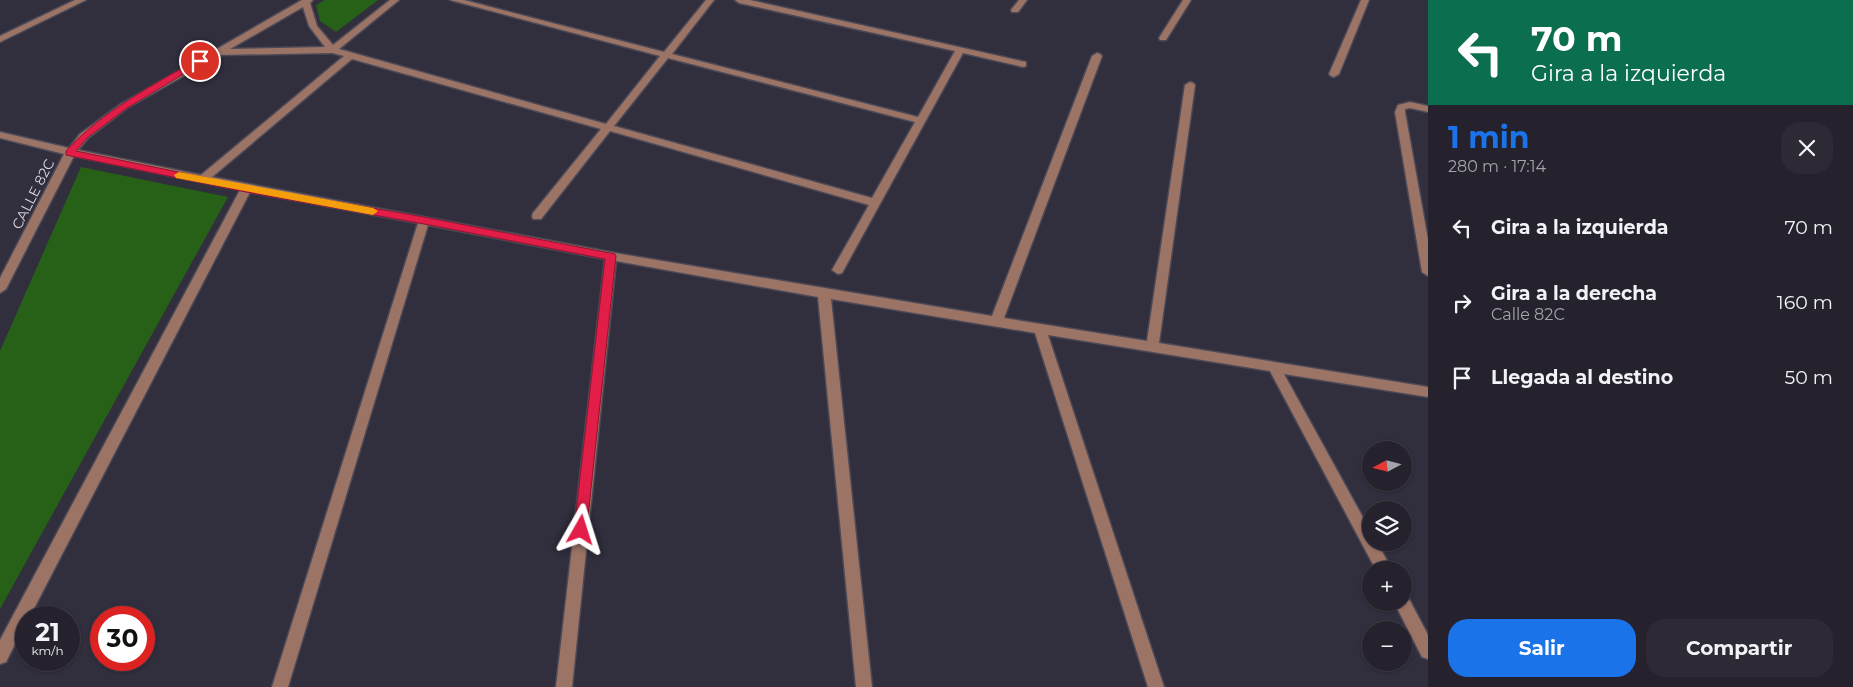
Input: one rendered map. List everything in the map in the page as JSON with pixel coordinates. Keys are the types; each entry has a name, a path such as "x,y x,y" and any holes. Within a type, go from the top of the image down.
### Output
{"street":[{"path":"0,39 82,0"},
{"path":"332,50 395,0"},
{"path":"454,0 921,121"},
{"path":"537,216 710,0"},
{"path":"739,0 1023,64"},
{"path":"1015,10 1023,0"},
{"path":"1163,38 1187,0"},
{"path":"1334,74 1365,0"},
{"path":"307,1 313,26 332,50"},
{"name":"CALLE 82C","path":"0,289 70,153 84,136 124,106 307,1"},
{"path":"216,52 332,50 876,203"},
{"path":"838,270 960,50"},
{"path":"202,180 351,55"},
{"path":"996,322 1097,56"},
{"path":"1152,347 1190,84"},
{"path":"1428,110 1410,105 1401,107 1400,112 1428,272"},
{"path":"0,135 70,153 246,189 424,220 611,256 996,322 1428,392"},
{"path":"0,656 246,189"},
{"path":"280,687 424,220"},
{"path":"564,687 611,256"},
{"path":"824,293 864,687"},
{"path":"1040,329 1156,687"},
{"path":"1274,367 1379,561"},
{"path":"1407,611 1428,651"}],"green space":[{"path":"325,0 378,0 336,32 320,21 316,5"},
{"path":"81,167 228,197 0,609 0,351"}],"slow traffic":[{"path":"179,175 246,189 373,211"}],"route":[{"path":"200,61 124,106 84,136 70,153 246,189 424,220 611,256 581,530"}]}
